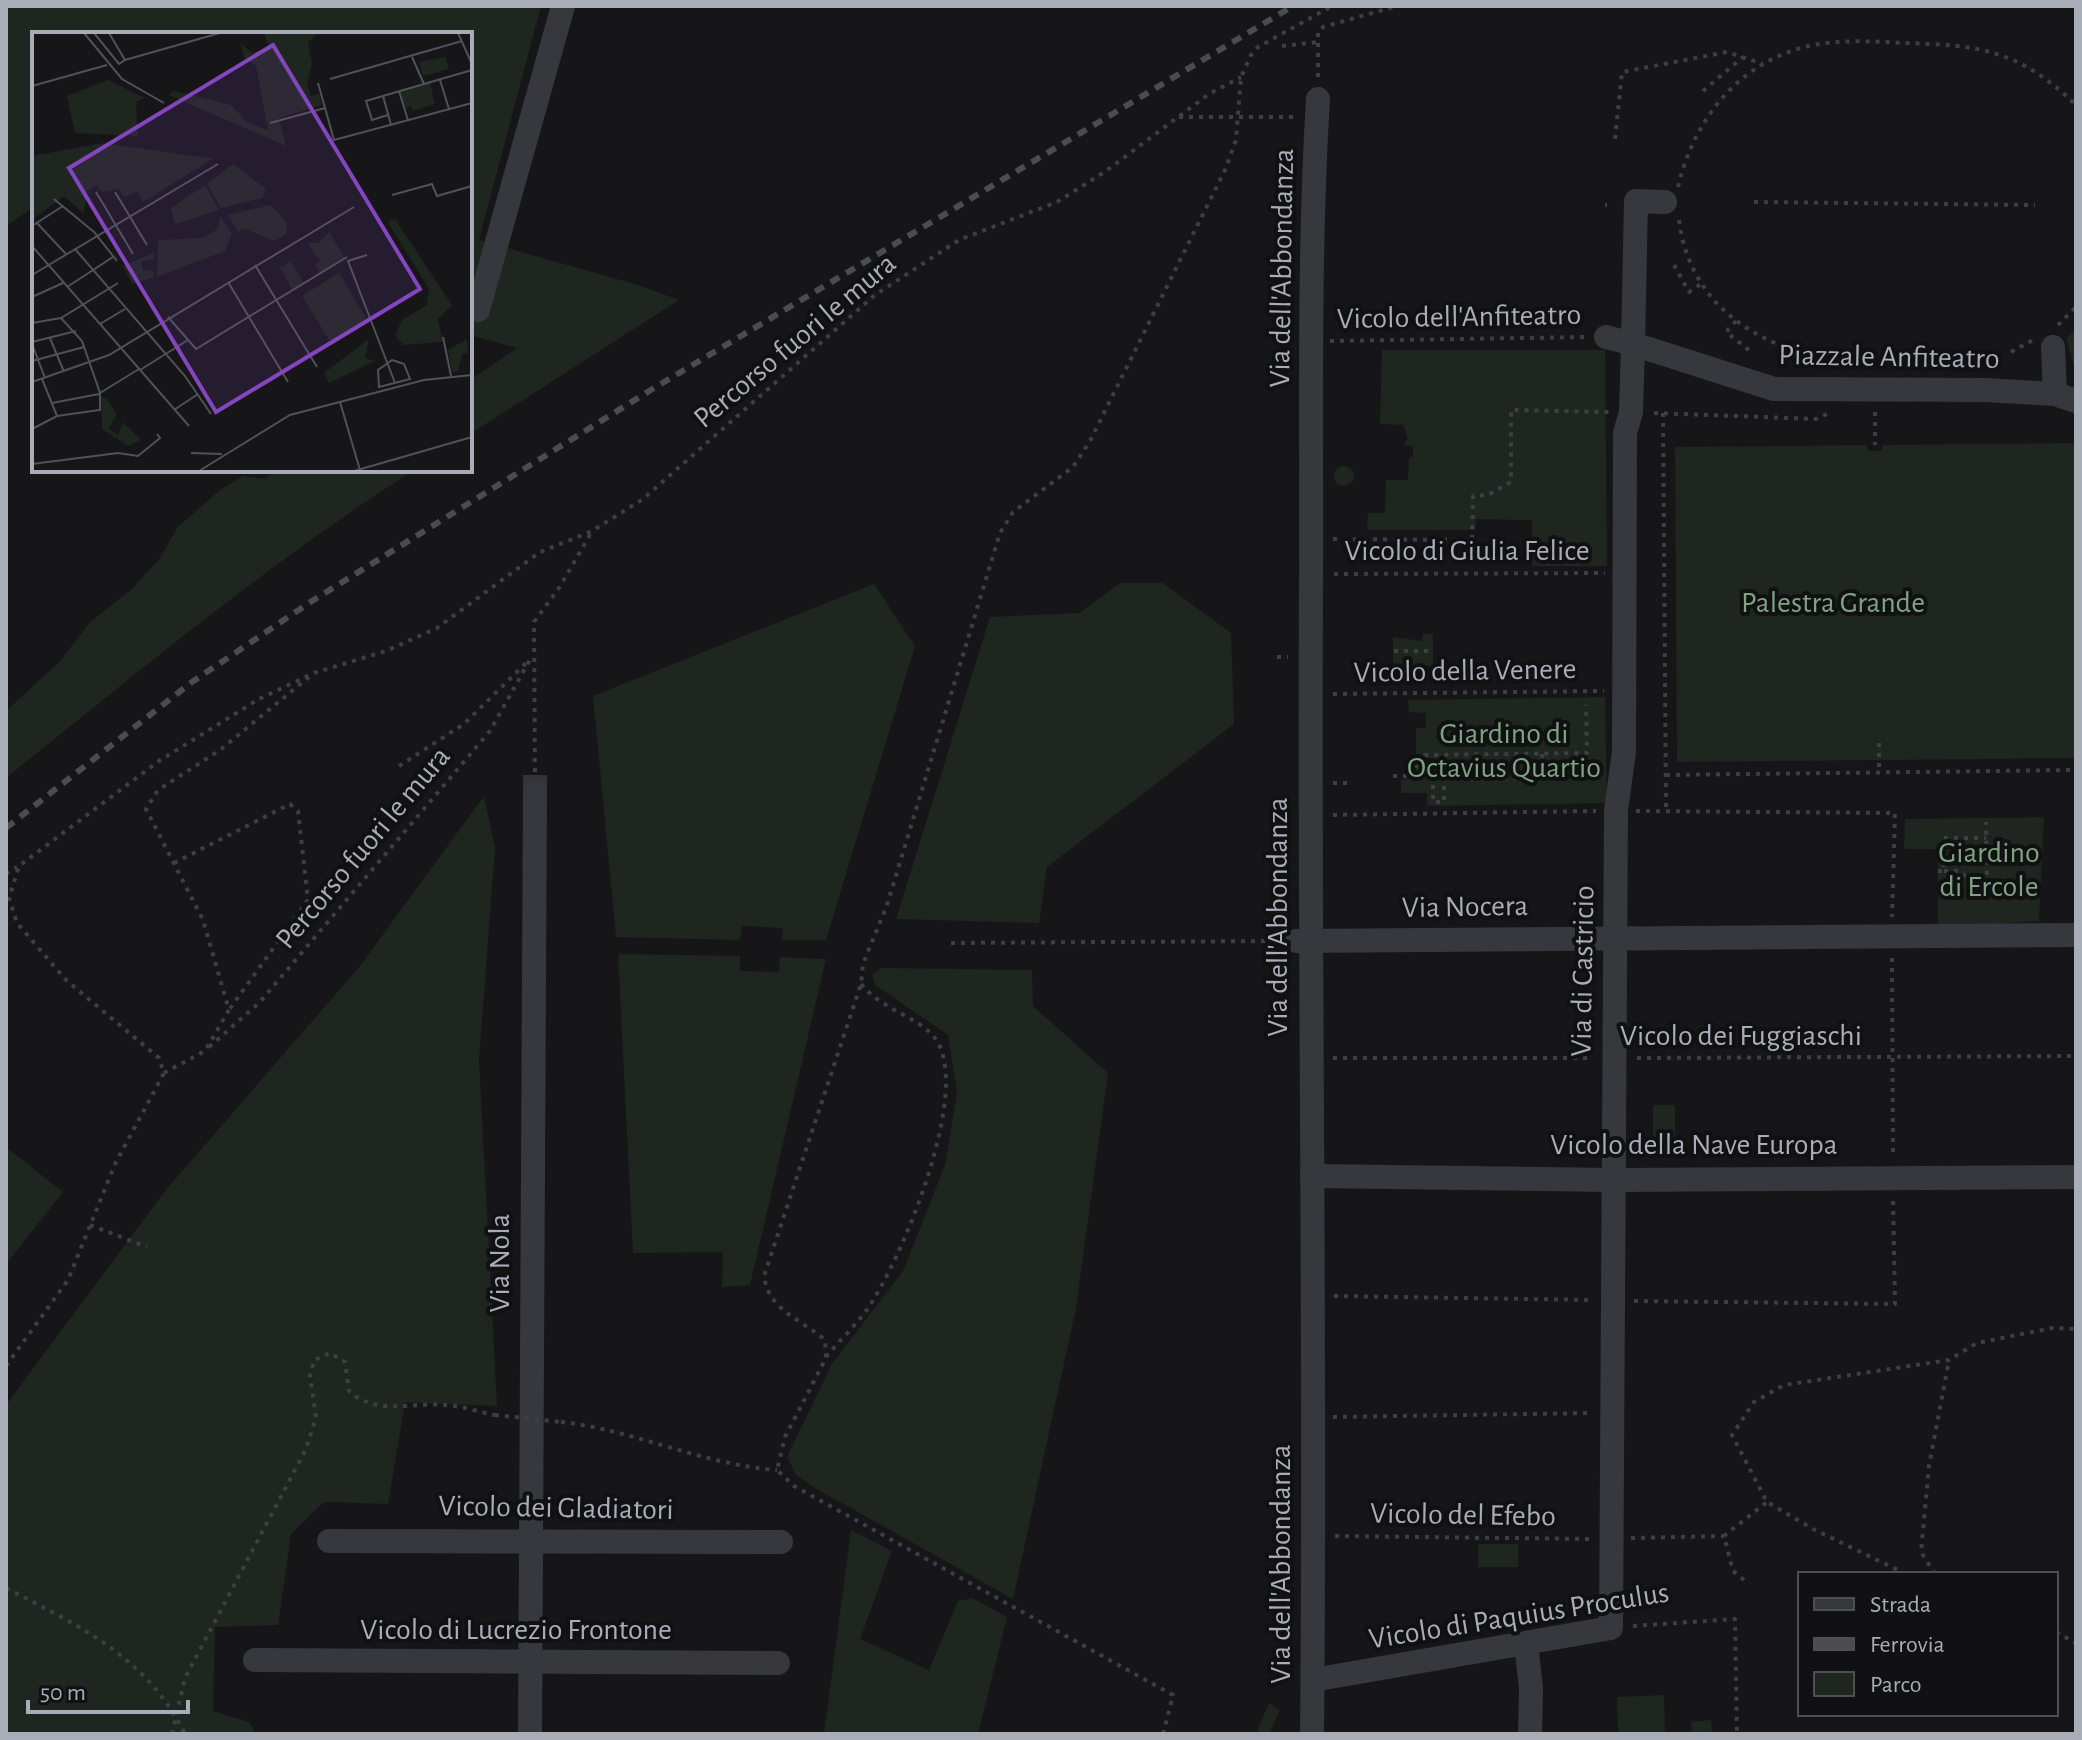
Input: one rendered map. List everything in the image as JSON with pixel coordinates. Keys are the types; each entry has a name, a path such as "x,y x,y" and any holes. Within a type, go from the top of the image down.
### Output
{"street":[{"path":"478,310 563,6"},
{"name":"Via dell'Abbondanza","path":"1312,1734 1314,1418 1311,1058 1303,941 1310,815 1312,341 1318,99"},
{"name":"Via di Castricio","path":"1611,1628 1616,810 1624,752 1622,557 1625,433 1631,412 1636,201 1673,203"},
{"path":"1606,337 1633,344"},
{"name":"Piazzale Anfiteatro","path":"1633,344 1774,389 1985,390 2065,398 2053,347"},
{"name":"Via Nola","path":"530,1734 535,783"},
{"name":"Via Nocera","path":"1303,941 2076,935"},
{"name":"Vicolo della Nave Europa","path":"1312,1176 1613,1180 2076,1177"},
{"name":"Vicolo dei Gladiatori","path":"329,1541 781,1542"},
{"name":"Vicolo di Paquius Proculus","path":"1313,1680 1611,1628"},
{"path":"1526,1644 1531,1688 1530,1734"},
{"name":"Vicolo di Lucrezio Frontone","path":"255,1660 778,1663"}],"path":[{"name":"Percorso fuori le mura","path":"826,1358 825,1340 807,1324 778,1308 766,1294 764,1276 861,984 863,964 887,905 1000,533 1013,512 1073,467 1090,441 1225,170 1236,140 1241,77 1258,47 1332,6"},
{"path":"1318,99 1318,32 1333,22 1397,6"},
{"path":"1282,46 1318,42"},
{"path":"1861,365 1824,361 1786,350 1737,320 1701,284 1689,258 1673,203 1686,154 1704,119 1729,89 1763,64 1802,47 1879,42 1967,45 2020,61 2076,105"},
{"path":"1615,139 1622,72 1727,52 1745,55 1763,64"},
{"path":"1703,91 1745,55"},
{"name":"Percorso fuori le mura","path":"6,874 159,761 259,699 314,673 386,651 437,628 540,552 592,531 643,499 875,295 959,240 1057,202 1106,171 1177,117 1241,77"},
{"path":"1177,117 1296,117"},
{"path":"1754,202 2035,205"},
{"path":"1674,265 1689,292 1701,284"},
{"path":"1737,320 1726,332 1750,351"},
{"name":"Vicolo dell'Anfiteatro","path":"1312,341 1606,337"},
{"path":"1875,391 1875,445"},
{"path":"1631,412 1816,419 1840,408"},
{"path":"1323,539 1472,540 1473,496 1480,496 1511,482 1511,410 1606,412"},
{"path":"1663,413 1666,811"},
{"name":"Percorso fuori le mura","path":"164,1073 205,1051 259,1003 490,731 532,656 534,622 559,588 592,531"},
{"name":"Vicolo di Giulia Felice","path":"1327,574 1608,573"},
{"path":"1394,651 1433,651"},
{"path":"399,766 464,724 532,656"},
{"path":"532,656 535,783"},
{"name":"Percorso fuori le mura","path":"229,1010 203,920 146,809 158,790 220,750 314,673"},
{"name":"Vicolo della Venere","path":"1324,694 1605,691"},
{"path":"1393,776 1412,776 1412,764 1425,764 1425,755 1587,753 1586,705"},
{"path":"1879,743 1879,772"},
{"path":"1418,764 1414,776 1433,776 1433,802 1444,802 1444,779 1543,778 1542,754"},
{"path":"1666,775 2076,770"},
{"name":"Percorso fuori le mura","path":"173,863 290,804 298,811 308,900 229,1010 205,1051"},
{"path":"1310,815 1616,810 1895,813"},
{"path":"1986,822 1987,879 1969,879 1959,871 1941,871 1943,838 1986,838"},
{"path":"6,1366 68,1280 115,1164 164,1073 159,1058 66,980 17,923 9,898 19,866"},
{"path":"951,943 1303,941"},
{"path":"777,1470 785,1437 826,1358 866,1310 904,1242 930,1174 944,1105 945,1057 933,1035 874,1001 861,984"},
{"name":"Vicolo dei Fuggiaschi","path":"1311,1058 2076,1056"},
{"path":"90,1225 147,1247"},
{"path":"1902,1572 1813,1529 1767,1502 1732,1435 1754,1402 1784,1385 1949,1360 1977,1343 2052,1328 2076,1329"},
{"path":"172,1734 185,1678 306,1449 316,1417 310,1376 314,1360 330,1353 345,1362 349,1391 361,1402 379,1407 446,1405 495,1415 620,1430 745,1468 777,1470 794,1486 1173,1695 1163,1734"},
{"path":"1934,1572 1921,1552 1929,1466 1949,1360"},
{"path":"1314,1418 1613,1413"},
{"path":"1744,1580 1733,1571 1724,1536 1767,1502"},
{"name":"Vicolo del Efebo","path":"1313,1536 1613,1539 1724,1536"},
{"path":"6,1588 101,1638 150,1683 175,1713 185,1734"},
{"name":"Vicolo di Paquius Proculus","path":"1611,1628 1735,1619 1737,1734"},
{"path":"2058,1633 2076,1643"}],"green space":[{"path":"6,6 541,6 479,240 638,285 679,300 472,433 472,379 517,348 472,336 472,32 32,32 32,208 6,226"},
{"path":"2076,330 2076,372 2066,338"},
{"path":"1382,350 1605,350 1607,566 1532,566 1532,520 1476,519 1475,530 1367,530 1368,513 1385,513 1386,480 1408,480 1409,458 1413,457 1413,446 1403,445 1408,438 1403,425 1380,424"},
{"name":"Palestra Grande","path":"2076,443 2076,758 1677,762 1675,447 1867,445 1868,451 1882,451 1883,445"},
{"path":"1344,466 1351,469 1354,476 1351,483 1344,486 1337,483 1334,476 1337,469"},
{"path":"274,472 411,472 257,580 6,778 6,711 60,661 90,622 132,589 160,558 178,527 220,490 243,476 265,479"},
{"path":"1120,583 1163,583 1231,633 1234,724 1047,867 1039,923 896,919 990,617 1079,613"},
{"path":"874,584 915,646 826,940 782,940 783,928 742,926 740,940 616,937 593,696"},
{"path":"1423,634 1433,634 1433,666 1393,666 1393,637 1422,641"},
{"name":"Giardino di Octavius Quartio","path":"1605,697 1607,803 1427,806 1427,793 1401,793 1401,779 1416,778 1416,769 1433,769 1433,758 1416,758 1416,728 1426,728 1426,713 1409,712 1408,700"},
{"path":"484,796 495,848 479,1060 497,1406 405,1402 388,1504 324,1502 291,1534 278,1625 215,1627 213,1711 249,1722 256,1734 6,1734 6,1405 165,1191 360,966"},
{"name":"Giardino di Ercole","path":"2044,817 2039,921 1938,928 1938,849 1904,849 1905,819"},
{"path":"618,954 740,956 740,971 779,972 780,957 826,959 750,1285 722,1287 723,1252 633,1253"},
{"path":"881,968 1032,970 1033,1006 1108,1073 1076,1308 1013,1599 815,1488 796,1475 787,1457 832,1364 903,1271 945,1165 957,1092 948,1035 875,985 872,975"},
{"path":"1653,1105 1675,1105 1675,1139 1653,1138"},
{"path":"6,1147 63,1192 6,1264"},
{"path":"851,1530 892,1551 860,1639 929,1670 958,1601 972,1598 1007,1617 978,1734 824,1734"},
{"path":"1478,1544 1518,1544 1518,1567 1478,1567"},
{"path":"1664,1695 1665,1732 1618,1733 1617,1697"},
{"path":"1269,1703 1280,1710 1269,1734 1256,1734"},
{"path":"1711,1720 1712,1734 1692,1734 1691,1722"}],"tunnel":[{"path":"535,775 535,792"}],"railway":[{"path":"6,828 192,682 312,601 654,388 1293,6"}]}
